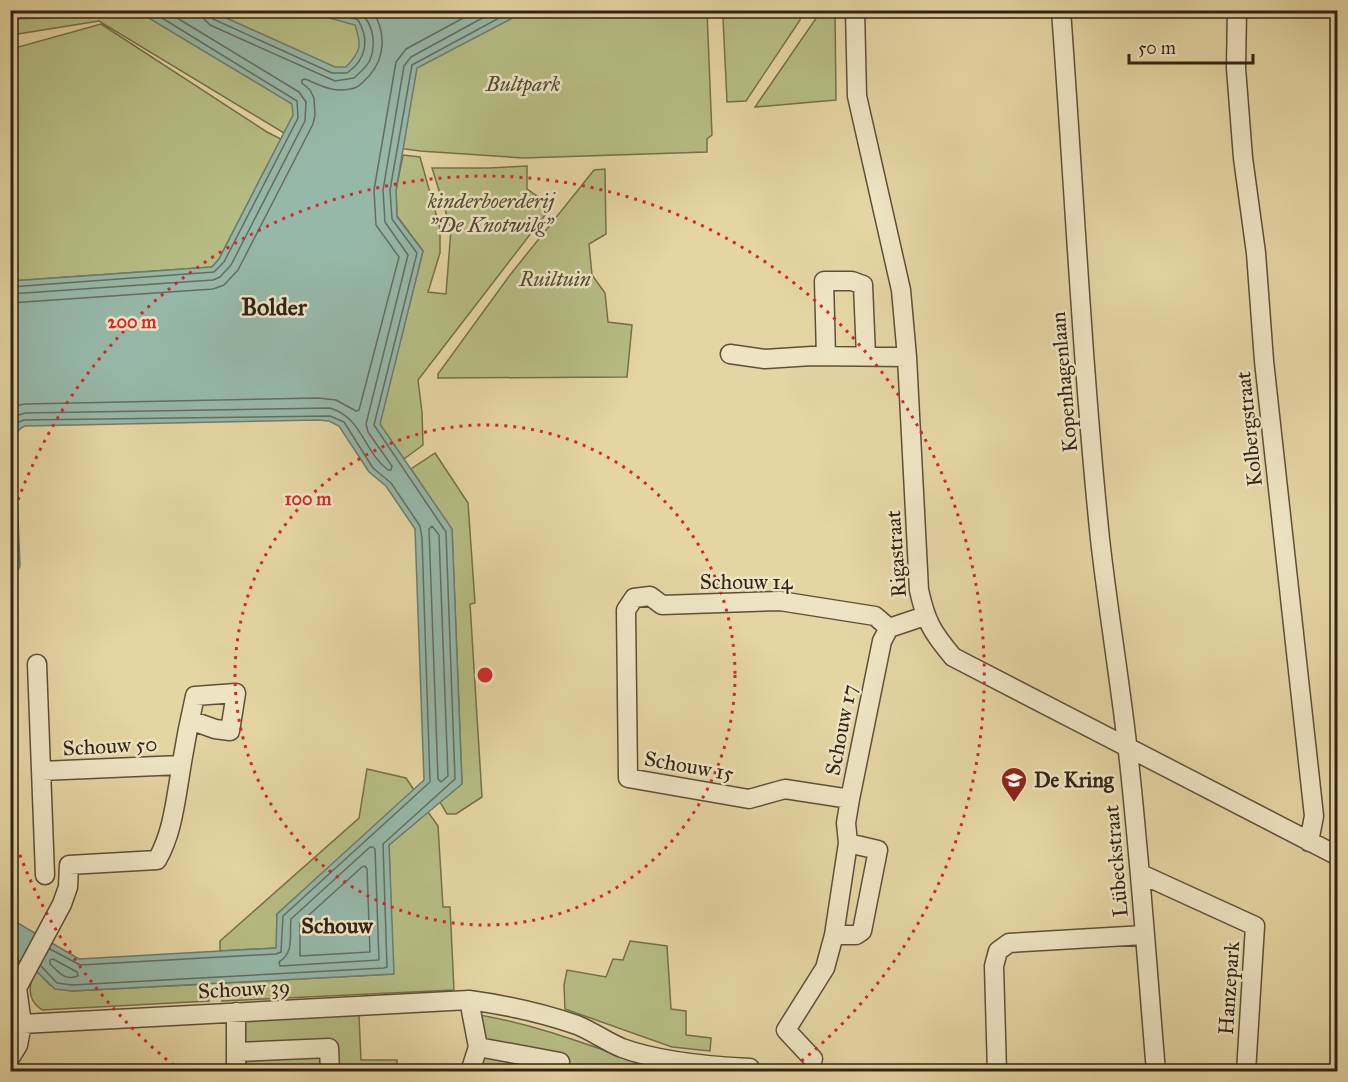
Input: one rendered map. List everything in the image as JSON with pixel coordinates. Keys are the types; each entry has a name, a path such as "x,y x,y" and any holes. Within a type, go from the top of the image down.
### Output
{"street":[{"name":"Rigastraat","path":"855,10 857,96 902,290 919,590 925,616 933,634 953,657 1338,856"},
{"name":"Kopenhagenlaan","path":"1061,10 1078,279 1099,522 1128,748"},
{"name":"Kolbergstraat","path":"1238,10 1236,68 1243,158 1256,253 1265,373 1314,816 1309,842"},
{"path":"826,356 824,281 852,281 863,285 866,356"},
{"path":"730,354 765,359 826,356 907,357"},
{"name":"Schouw 14","path":"626,632 627,609 634,598 650,596 662,605 780,600 875,616 890,628"},
{"path":"890,628 925,616"},
{"name":"Schouw 17","path":"813,1059 786,1030 825,968 834,935 848,843 846,823 850,799 882,641 890,628"},
{"name":"Schouw 15","path":"626,632 628,778 749,800 785,789 850,799"},
{"path":"37,664 45,875"},
{"name":"Schouw 50","path":"22,1024 17,988 24,970 62,904 68,887 69,865 157,860 165,846 189,720 195,696 236,693 230,731 215,729 189,720"},
{"name":"Lübeckstraat","path":"1128,748 1141,874 1156,1071"},
{"name":"Schouw 50","path":"41,771 181,765"},
{"path":"834,935 856,935 862,931 878,850 848,843"},
{"name":"Hanzepark","path":"1141,874 1255,926 1246,1071"},
{"name":"Lübeckstraat","path":"998,1071 994,966 998,951 1009,943 1144,935"},
{"path":"469,1000 478,1047 470,1071"},
{"name":"Schouw 39","path":"22,1024 469,1000 507,1005 559,1020 578,1026 623,1048 667,1059 709,1066 750,1068"},
{"path":"236,1012 236,1071"},
{"path":"10,1058 18,1046 22,1024"},
{"path":"478,1047 560,1062"},
{"path":"237,1052 329,1048 330,1071"}],"green space":[{"name":"Bultpark","path":"11,10 707,11 712,135 707,139 707,152 524,158 420,151 284,133 99,21 11,35"},
{"path":"821,11 835,12 836,100 755,107"},
{"path":"800,13 800,20 746,101 727,102 723,18"},
{"path":"101,24 281,139 219,259 212,267 11,281 11,49"},
{"name":"kinderboerderij \"De Knotwilg\"","path":"403,155 420,157 440,228 440,253 428,292 446,294 451,229 432,168 527,166 527,189 552,206 418,380 423,445 404,459 379,424 423,251 397,216 396,190"},
{"name":"Ruiltuin","path":"605,169 606,234 589,244 592,275 605,293 608,322 632,325 627,377 438,378 438,374 510,275 594,170"},
{"path":"435,453 468,503 475,603 470,604 482,797 456,814 447,814 440,802 462,783 452,530 411,469"},
{"path":"367,769 406,778 414,790 277,914 277,948 220,951 220,941 359,818"},
{"path":"428,812 438,826 443,907 450,907 454,990 222,1001 221,983 393,974 389,845"},
{"path":"630,941 667,946 671,1009 686,1011 686,1035 711,1038 710,1051 672,1047 565,1009 564,985 567,970 606,977 613,959 623,960"},
{"path":"36,970 50,985 72,991 208,984 209,1001 42,1010 34,1002 30,992 31,981"},
{"path":"359,1015 361,1060 397,1060 397,1071 245,1069 247,1059 243,1020"},
{"path":"479,1015 538,1029 635,1061 636,1071 479,1072"}],"water":[{"path":"10,11 58,11 50,18 11,19"},
{"path":"137,11 211,11 335,67 346,67 359,48 355,25 304,11 526,11 417,68 396,190 397,217 423,251 380,424 452,529 462,784 389,845 394,974 72,991 55,989 31,966 11,957 11,919 79,959 276,948 277,914 424,780 415,529 386,486 369,472 339,426 329,421 25,426 16,434 15,443 20,566 11,584 11,281 212,267 219,259 293,115 292,104"}],"place":[{"name":"De Kring","path":"1014,803"}],"district":[{"name":"Bolder","path":"274,307"},
{"name":"Schouw","path":"337,925"}]}
